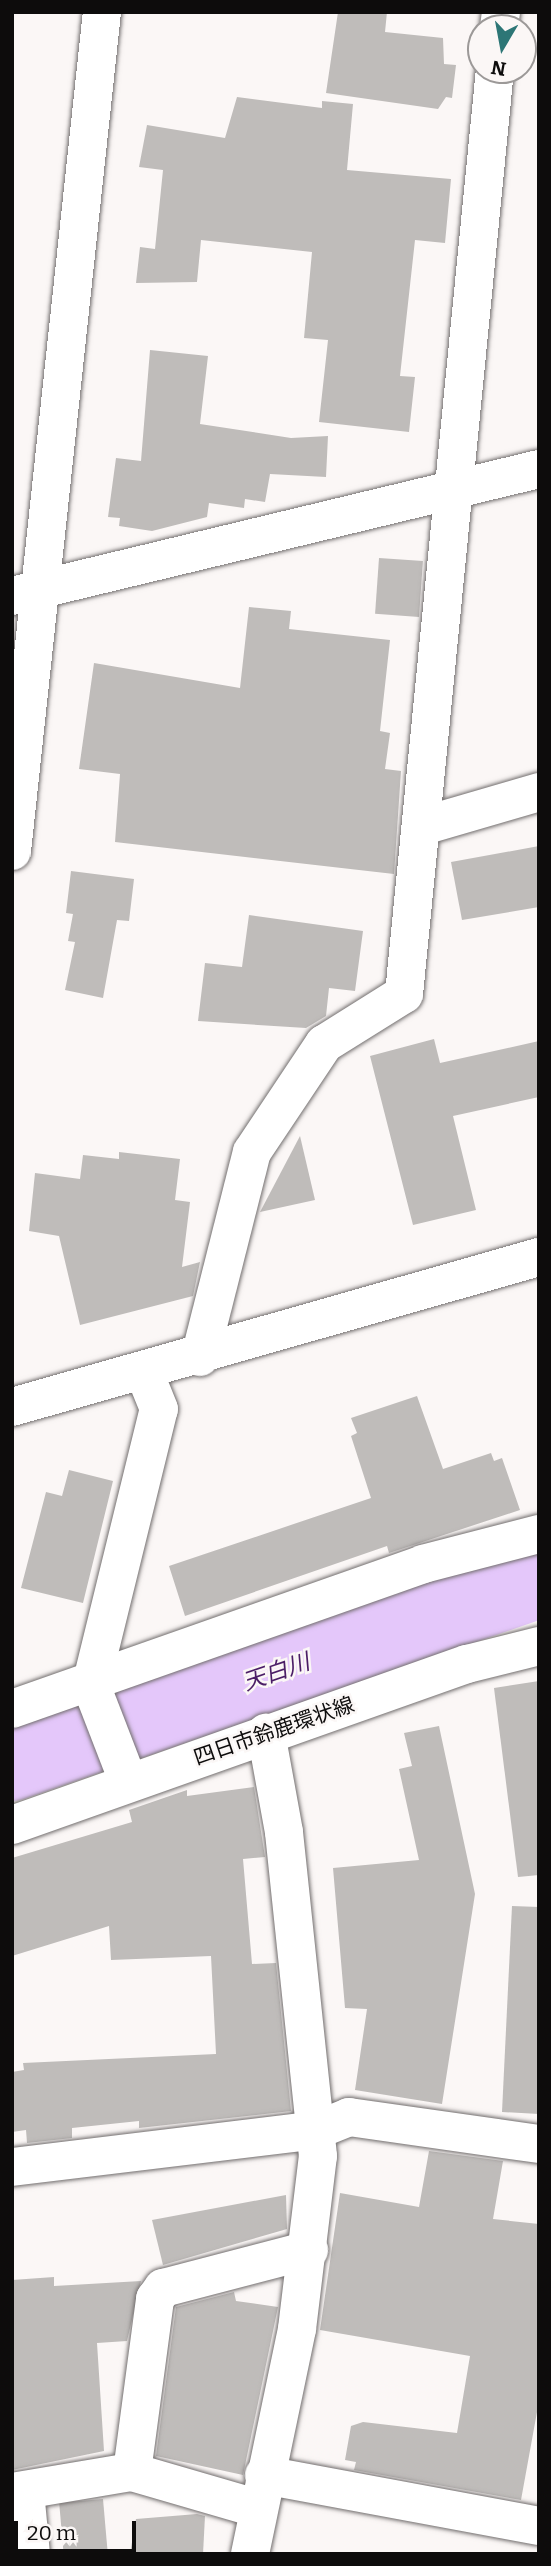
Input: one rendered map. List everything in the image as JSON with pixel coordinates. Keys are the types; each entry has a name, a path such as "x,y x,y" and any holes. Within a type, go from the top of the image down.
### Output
{"street":[{"path":"12,852 27,593 102,12"},
{"path":"200,1357 252,1152 324,1044 404,995 423,826 494,84"},
{"path":"27,593 454,493 539,469"},
{"path":"423,826 539,792"},
{"path":"12,1407 200,1357 539,1257"},
{"path":"128,1781 92,1685 159,1409 144,1372"},
{"path":"12,1709 92,1685 423,1563 539,1534"},
{"name":"四日市鈴鹿環状線","path":"12,1825 266,1733 539,1646"},
{"path":"250,2554 309,2250 317,2130 266,1733"},
{"path":"12,2166 317,2130 349,2117 539,2144"},
{"path":"132,2472 155,2299 163,2288 309,2250"},
{"path":"31,2554 19,2491 132,2472 260,2492 538,2517"}],"building":[{"path":"338,12 387,12 385,32 443,38 444,64 456,65 452,98 446,97 438,109 326,93"},
{"path":"237,97 322,108 322,101 353,104 347,170 451,179 445,243 415,240 400,376 415,377 409,432 319,422 328,340 304,338 312,252 201,240 197,282 136,283 140,247 155,249 163,170 139,167 147,125 225,138"},
{"path":"150,350 208,356 200,424 291,438 328,436 326,477 270,474 265,502 245,499 244,508 209,503 207,517 152,531 119,526 120,518 108,517 116,458 141,461"},
{"path":"379,558 423,561 419,617 375,614"},
{"path":"249,607 291,611 289,629 390,640 380,731 390,733 385,769 401,771 394,874 115,842 120,774 79,769 94,663 240,688"},
{"path":"539,846 539,907 462,920 451,862"},
{"path":"71,871 134,879 129,921 117,920 103,998 65,990 75,942 68,941 73,914 66,913"},
{"path":"249,915 363,931 355,991 329,988 326,1016 306,1028 198,1021 205,963 242,967"},
{"path":"434,1039 440,1063 539,1041 539,1097 453,1116 476,1210 413,1225 370,1056"},
{"path":"300,1136 315,1200 260,1212"},
{"path":"119,1152 180,1159 175,1200 190,1202 182,1267 200,1262 193,1296 80,1325 59,1236 29,1231 35,1173 80,1179 83,1155 119,1159"},
{"path":"417,1396 443,1469 491,1453 494,1461 502,1458 520,1510 389,1553 387,1546 185,1616 169,1566 371,1498 351,1436 357,1433 351,1418"},
{"path":"69,1470 113,1481 83,1603 21,1588 46,1492 62,1496"},
{"path":"539,1681 539,1875 518,1877 494,1688"},
{"path":"439,1726 475,1894 442,2104 355,2090 367,2009 345,2008 333,1868 419,1860 399,1769 412,1766 404,1733"},
{"path":"254,1787 265,1857 243,1859 252,1964 276,1963 291,2111 139,2128 139,2121 72,2128 72,2138 27,2143 26,2130 12,2132 12,2072 24,2070 23,2063 216,2054 211,1956 111,1960 109,1926 12,1956 12,1858 132,1822 129,1810 187,1790 187,1796"},
{"path":"512,1906 539,1907 539,2114 502,2112"},
{"path":"429,2151 503,2161 493,2219 539,2224 539,2401 521,2500 354,2470 356,2462 345,2460 351,2426 363,2422 457,2433 470,2356 320,2330 340,2193 419,2207"},
{"path":"286,2195 287,2229 163,2265 152,2220"},
{"path":"54,2277 54,2286 141,2281 127,2341 97,2343 104,2451 12,2470 12,2280"},
{"path":"234,2292 236,2301 278,2307 243,2475 156,2456 176,2307"},
{"path":"103,2499 108,2554 64,2554 59,2503"},
{"path":"197,2514 205,2516 203,2554 130,2554 136,2519"}],"waterway":[{"name":"天白川","path":"12,1764 539,1581"}]}
